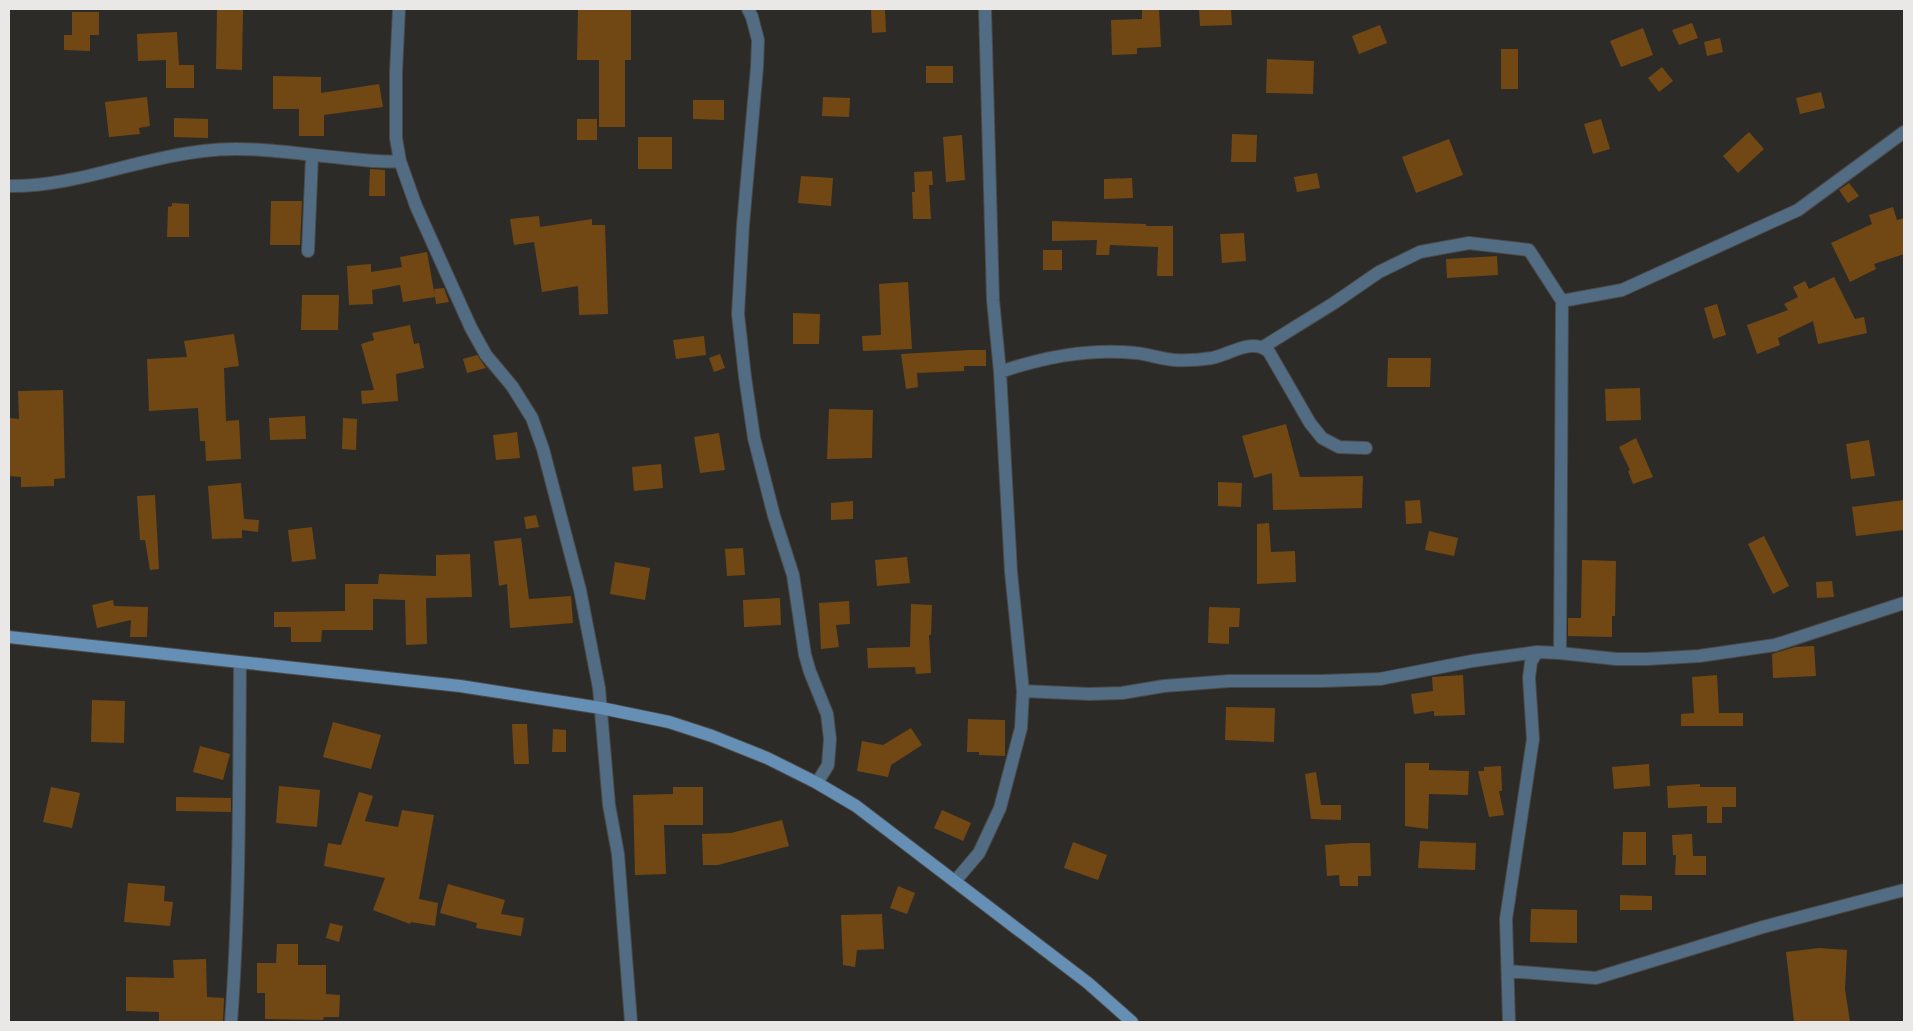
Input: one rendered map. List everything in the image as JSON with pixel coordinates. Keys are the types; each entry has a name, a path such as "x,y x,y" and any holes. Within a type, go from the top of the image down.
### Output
{"main road":[{"path":"9,637 460,686 601,708 669,722 712,736 767,758 817,782 856,806 1088,982 1132,1022"}],"street":[{"path":"399,9 396,72 396,138 400,160 416,206 471,328 486,355 512,386 532,418 543,449 580,590 601,708 608,805 618,854 631,1022"},
{"path":"748,9 758,40 758,67 744,216 738,314 744,376 754,438 774,516 793,574 805,655 827,714 830,739 828,765 817,782"},
{"path":"956,880 979,853 1000,808 1021,728 1022,691 1011,572 1000,372 993,300 985,9"},
{"path":"1562,301 1622,290 1798,210 1904,132"},
{"path":"9,186 47,183 202,151 244,148 389,162 400,160"},
{"path":"308,251 312,156"},
{"path":"1263,347 1334,304 1379,272 1420,252 1468,243 1529,250 1562,301 1560,653"},
{"path":"1000,372 1031,361 1081,353 1136,353 1173,360 1193,361 1256,345 1263,347 1269,352 1310,423 1322,438 1339,448 1366,448"},
{"path":"1022,691 1089,694 1122,693 1164,686 1222,681 1322,682 1380,679 1472,661 1537,652 1616,659 1698,656 1775,645 1904,603"},
{"path":"1509,1022 1506,919 1533,739 1529,678 1531,662 1537,652"},
{"path":"231,1022 235,970 239,852 240,663"},
{"path":"1508,971 1596,978 1763,927 1904,890"}],"building":[{"path":"217,9 243,9 242,70 216,69"},
{"path":"578,9 631,9 631,60 625,60 625,127 599,127 599,60 577,60"},
{"path":"871,9 885,9 886,32 872,33"},
{"path":"1142,9 1159,9 1161,47 1137,48 1137,54 1112,55 1111,20 1142,19"},
{"path":"1199,9 1231,9 1232,25 1200,26"},
{"path":"72,12 99,12 99,35 90,35 90,51 64,50 64,35 72,35"},
{"path":"1692,23 1698,38 1679,45 1672,30"},
{"path":"1380,25 1387,43 1359,54 1352,36"},
{"path":"1643,28 1653,55 1621,67 1610,41"},
{"path":"177,32 179,65 194,65 194,88 166,88 166,60 138,61 137,34"},
{"path":"1720,38 1723,52 1707,56 1704,42"},
{"path":"1501,49 1518,49 1518,89 1501,89"},
{"path":"1267,59 1314,61 1313,94 1266,93"},
{"path":"926,66 953,66 953,83 926,83"},
{"path":"1662,67 1673,81 1659,92 1648,78"},
{"path":"273,76 321,77 321,93 379,84 383,107 324,115 324,136 299,136 299,109 273,109"},
{"path":"1821,92 1825,108 1800,114 1796,98"},
{"path":"147,97 150,126 139,128 140,134 109,137 105,102"},
{"path":"823,97 850,98 849,117 822,116"},
{"path":"693,100 724,100 724,120 693,119"},
{"path":"174,118 208,119 208,138 174,137"},
{"path":"577,119 597,119 597,140 577,140"},
{"path":"1601,119 1610,149 1593,154 1584,124"},
{"path":"1749,132 1764,149 1738,173 1723,156"},
{"path":"1232,134 1257,135 1256,162 1231,162"},
{"path":"962,135 965,180 946,182 943,137"},
{"path":"638,137 672,137 672,169 638,169"},
{"path":"1449,139 1463,175 1416,193 1402,157"},
{"path":"370,169 385,170 385,196 369,196"},
{"path":"932,171 933,185 929,185 931,219 913,219 912,192 915,192 914,172"},
{"path":"1317,173 1320,188 1297,192 1294,177"},
{"path":"801,176 833,178 831,206 798,203"},
{"path":"1132,178 1133,198 1104,199 1104,179"},
{"path":"1849,183 1859,196 1848,203 1839,190"},
{"path":"271,201 302,201 300,245 270,245"},
{"path":"172,203 189,204 189,237 167,237 168,207 172,206"},
{"path":"1893,207 1897,220 1904,218 1904,254 1874,264 1876,269 1850,282 1831,243 1872,224 1869,215"},
{"path":"539,216 540,227 592,219 592,225 605,225 608,314 579,315 578,286 542,292 534,242 514,245 510,219"},
{"path":"1052,221 1173,226 1173,276 1157,276 1158,247 1110,245 1109,255 1096,255 1097,240 1052,241"},
{"path":"1244,233 1246,261 1222,263 1220,234"},
{"path":"1043,250 1062,250 1062,270 1043,270"},
{"path":"427,252 435,297 403,302 400,285 372,290 373,304 349,305 347,266 371,264 371,272 402,267 400,257"},
{"path":"1497,256 1498,275 1447,278 1446,259"},
{"path":"1834,277 1855,319 1864,317 1867,333 1818,344 1813,321 1778,338 1780,345 1757,354 1747,325 1788,310 1784,304 1798,297 1793,287 1805,281 1809,289"},
{"path":"908,282 912,349 863,351 862,336 881,335 879,284"},
{"path":"444,288 449,302 436,304 434,289"},
{"path":"302,295 339,295 338,330 301,330"},
{"path":"1717,304 1726,335 1713,339 1704,308"},
{"path":"793,313 820,314 819,344 793,344"},
{"path":"410,325 414,344 419,343 424,368 396,374 398,401 362,404 361,391 374,390 361,344 374,340 372,333"},
{"path":"234,334 239,366 224,368 226,421 239,420 241,459 206,461 205,441 200,441 198,408 149,411 147,359 187,357 184,341"},
{"path":"704,336 706,355 676,359 673,340"},
{"path":"986,350 986,366 964,366 964,371 917,373 918,387 906,389 901,354"},
{"path":"720,354 725,368 714,372 709,358"},
{"path":"477,355 486,368 467,373 463,359"},
{"path":"1388,358 1431,358 1430,387 1387,387"},
{"path":"1640,388 1641,420 1606,421 1605,389"},
{"path":"63,390 65,478 54,479 54,486 21,487 21,477 9,476 9,418 19,419 18,391"},
{"path":"829,409 873,410 872,458 827,459"},
{"path":"305,416 306,439 270,440 269,418"},
{"path":"343,418 357,419 356,450 342,449"},
{"path":"1286,424 1300,477 1363,476 1362,508 1273,510 1272,473 1254,478 1242,436"},
{"path":"517,432 520,458 496,460 493,435"},
{"path":"719,433 725,470 700,473 694,437"},
{"path":"1636,438 1653,477 1633,484 1628,471 1630,470 1619,447"},
{"path":"1869,440 1875,476 1851,479 1846,444"},
{"path":"661,464 663,488 634,491 632,467"},
{"path":"1218,482 1242,483 1241,507 1218,506"},
{"path":"241,483 244,519 259,520 258,532 242,530 242,538 212,539 208,486"},
{"path":"155,495 159,569 150,570 145,540 140,540 137,496"},
{"path":"1420,500 1422,523 1406,524 1405,501"},
{"path":"1904,500 1904,530 1856,536 1852,507"},
{"path":"853,501 853,519 831,520 831,503"},
{"path":"536,515 539,527 526,529 524,517"},
{"path":"1269,523 1271,552 1295,551 1296,582 1257,584 1257,524"},
{"path":"312,527 316,559 292,562 288,530"},
{"path":"1429,531 1458,538 1454,556 1425,550"},
{"path":"1764,536 1789,586 1773,594 1748,544"},
{"path":"521,538 529,599 571,596 573,623 510,628 507,584 499,586 494,541"},
{"path":"743,548 745,575 727,576 725,549"},
{"path":"470,554 472,597 426,598 427,644 406,645 405,600 373,599 373,630 322,630 321,642 291,642 291,627 274,627 274,612 345,611 345,584 378,584 379,574 436,576 436,555"},
{"path":"907,557 910,583 877,586 875,560"},
{"path":"1582,560 1616,561 1615,616 1612,616 1612,637 1568,636 1568,618 1581,618"},
{"path":"615,562 650,568 645,600 610,594"},
{"path":"1832,581 1834,597 1817,598 1816,582"},
{"path":"780,598 781,625 744,627 743,600"},
{"path":"113,600 114,606 148,607 147,637 130,637 131,620 97,628 92,605"},
{"path":"849,601 850,624 836,625 839,647 821,649 819,603"},
{"path":"911,604 932,605 931,635 929,635 931,673 916,674 915,667 868,668 867,648 910,647"},
{"path":"1209,607 1240,608 1239,627 1229,627 1229,644 1208,643"},
{"path":"1814,646 1816,676 1773,678 1772,654 1795,647"},
{"path":"1463,675 1465,715 1434,716 1434,711 1414,714 1411,694 1433,691 1432,677"},
{"path":"1717,675 1719,713 1743,713 1743,726 1681,726 1681,714 1694,713 1692,677"},
{"path":"92,700 125,701 124,743 91,742"},
{"path":"1226,707 1275,708 1274,742 1225,740"},
{"path":"968,719 1005,720 1005,756 979,755 979,752 967,752"},
{"path":"333,722 381,735 371,769 323,757"},
{"path":"512,724 527,724 529,764 514,764"},
{"path":"911,728 922,745 891,765 888,777 857,771 862,741 883,745"},
{"path":"553,729 566,730 566,752 552,752"},
{"path":"200,746 230,754 223,780 193,772"},
{"path":"1405,763 1429,763 1429,770 1469,771 1468,795 1429,794 1428,829 1405,826"},
{"path":"1649,764 1650,786 1614,789 1612,767"},
{"path":"1501,766 1502,791 1499,791 1504,815 1489,817 1478,771 1484,771 1484,767"},
{"path":"1316,772 1321,805 1341,805 1341,820 1311,819 1305,774"},
{"path":"1700,784 1700,787 1736,787 1736,807 1722,807 1722,823 1707,823 1707,806 1668,808 1667,786"},
{"path":"279,786 320,790 317,827 276,823"},
{"path":"51,787 80,793 72,828 43,822"},
{"path":"673,787 703,787 703,825 664,825 666,874 635,875 633,795 673,794"},
{"path":"359,792 373,796 365,821 398,827 402,810 434,815 419,899 438,903 435,926 411,922 410,924 373,910 385,878 324,866 328,843 341,845"},
{"path":"176,797 231,798 231,812 176,811"},
{"path":"942,810 971,823 963,841 934,828"},
{"path":"782,820 789,846 718,865 703,865 702,834 731,833"},
{"path":"1623,832 1646,832 1646,865 1622,865"},
{"path":"1692,834 1693,856 1706,856 1706,875 1675,875 1676,855 1673,855 1672,835"},
{"path":"1420,841 1476,843 1475,870 1418,868"},
{"path":"1073,842 1107,855 1098,880 1064,868"},
{"path":"1370,843 1371,876 1358,876 1358,886 1340,886 1339,875 1327,876 1325,845"},
{"path":"128,883 165,886 164,901 173,902 170,926 124,922"},
{"path":"448,884 505,900 501,914 524,918 521,936 476,928 477,923 440,913"},
{"path":"898,886 915,893 907,914 890,908"},
{"path":"1620,895 1652,896 1652,910 1620,910"},
{"path":"1531,909 1577,910 1577,943 1530,942"},
{"path":"882,914 884,949 857,950 855,967 843,965 841,915"},
{"path":"330,923 343,926 339,942 326,938"},
{"path":"277,944 298,944 298,965 326,965 326,994 340,995 339,1017 324,1017 323,1020 265,1019 265,993 257,993 257,963 276,963"},
{"path":"1819,948 1847,950 1845,989 1850,1022 1794,1022 1786,952"},
{"path":"206,959 207,997 224,998 223,1022 159,1022 159,1012 126,1011 126,977 174,978 173,960"}]}
